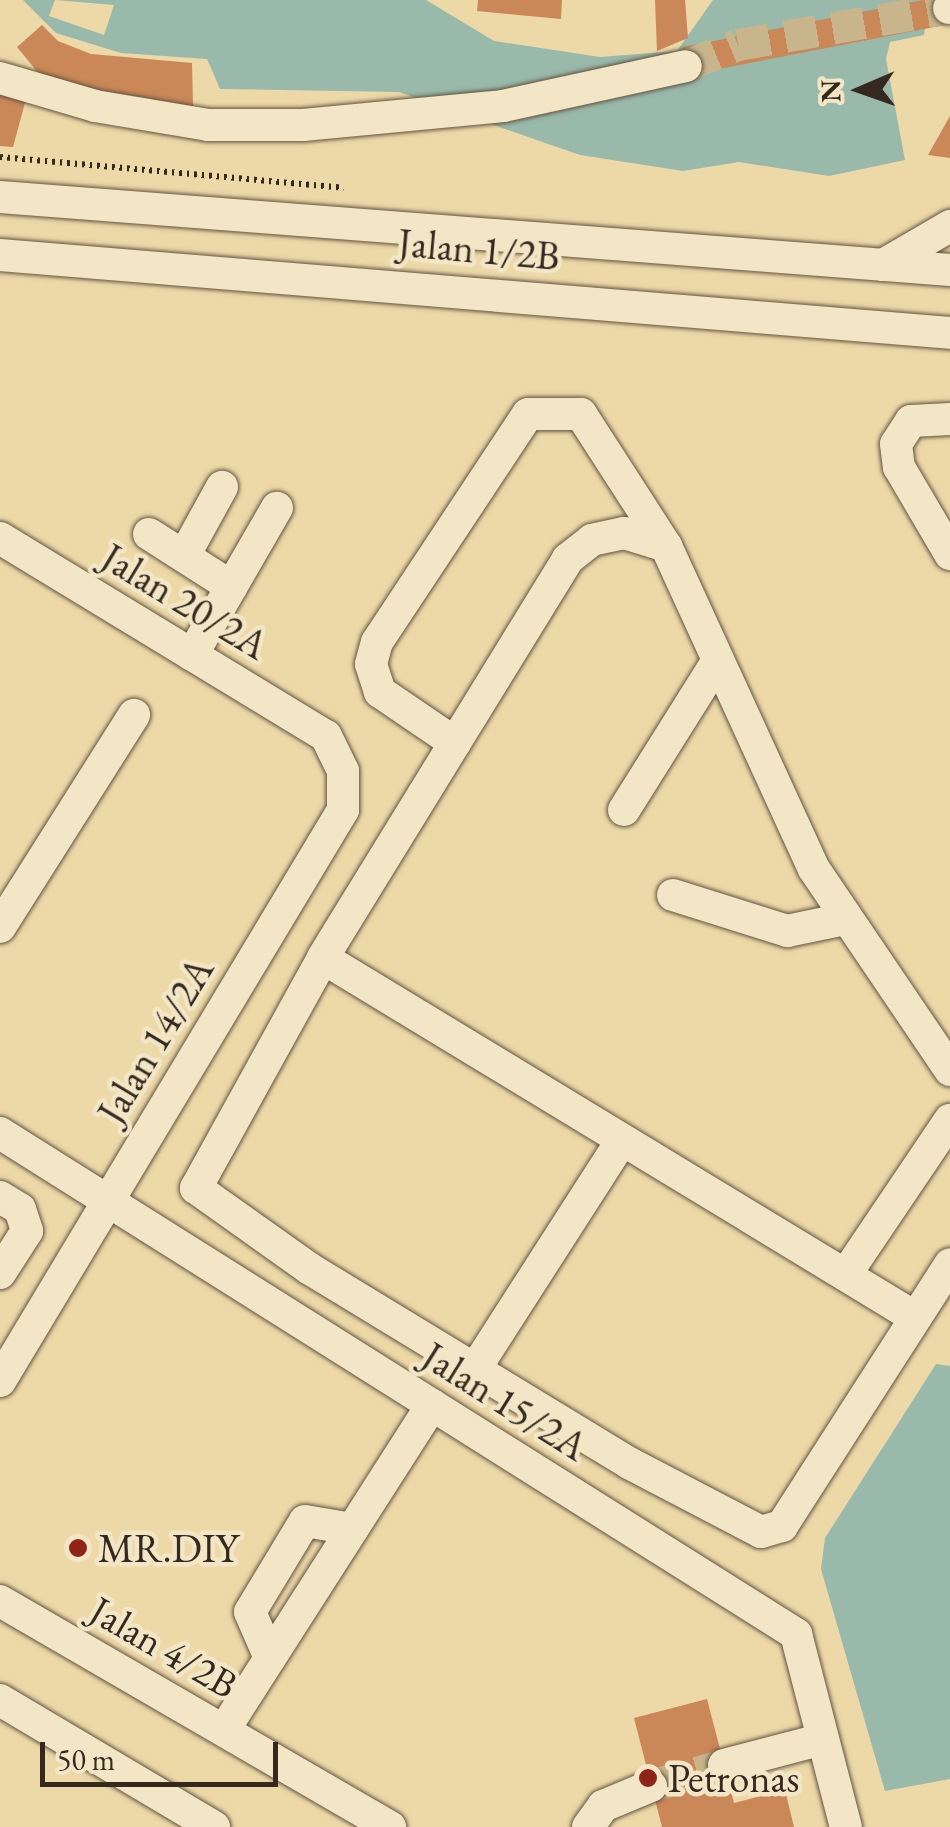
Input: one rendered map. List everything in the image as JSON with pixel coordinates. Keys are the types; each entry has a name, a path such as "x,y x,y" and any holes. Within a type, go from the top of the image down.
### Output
{"street":[{"path":"0,78 95,106 208,124 401,120 595,89 686,66"},
{"name":"Jalan 1/2B","path":"0,197 950,270"},
{"path":"883,265 950,226"},
{"name":"Jalan 1/2B","path":"0,256 950,333"},
{"path":"455,743 380,692 370,664 377,642 528,414 581,414 666,546 814,869 950,1070"},
{"path":"950,418 911,421 896,444 899,467 950,554"},
{"path":"184,556 222,487"},
{"path":"192,656 276,508"},
{"path":"666,546 624,533 592,540 568,558 323,958 196,1188 310,1269 629,1463 743,1527 761,1532 782,1526 912,1316 950,1264"},
{"path":"149,534 232,587"},
{"name":"Jalan 20/2A","path":"0,538 326,736"},
{"path":"624,810 717,662"},
{"path":"0,927 134,715"},
{"name":"Jalan 14/2A","path":"0,1381 343,810 343,770 326,736"},
{"path":"673,895 787,931 845,918"},
{"path":"323,958 912,1316"},
{"path":"846,1274 950,1120"},
{"name":"Jalan 15/2A","path":"0,1132 796,1634 846,1827"},
{"path":"476,1369 622,1140"},
{"path":"0,1197 20,1209 27,1231 0,1274"},
{"path":"288,1314 310,1269"},
{"path":"224,1730 432,1405"},
{"path":"598,1510 629,1463"},
{"path":"270,1658 250,1612 304,1521 352,1529"},
{"name":"Jalan 4/2B","path":"0,1601 390,1827"},
{"path":"0,1700 214,1827"},
{"path":"724,1765 824,1739"},
{"path":"588,1827 602,1806 652,1786"}],"shaded area":[{"path":"23,0 426,0 494,41 600,57 677,51 713,0 929,0 924,35 890,42 886,59 905,160 829,176 739,162 683,171 580,155 399,92 220,89 207,59 121,53 56,33"},
{"path":"936,1364 950,1366 950,1779 885,1791 821,1569 825,1538"}],"pier":[{"path":"55,0 114,5 104,35 49,16"}],"building":[{"path":"478,0 562,0 561,19 477,11"},
{"path":"655,0 685,0 688,38 657,51"},
{"path":"923,0 947,0 950,24 688,75 683,47"},
{"path":"42,25 58,41 91,54 192,63 193,106 159,110 40,75 17,47"},
{"path":"0,94 26,99 13,147 0,146"},
{"path":"950,116 950,158 928,155"},
{"path":"707,1699 734,1803 785,1790 794,1827 662,1827 634,1718"}],"tunnel":[{"path":"686,66 738,45 949,8"},
{"path":"651,1786 724,1765"}],"place":[{"name":"MR.DIY","path":"78,1548"},
{"name":"Petronas","path":"648,1778"}]}
